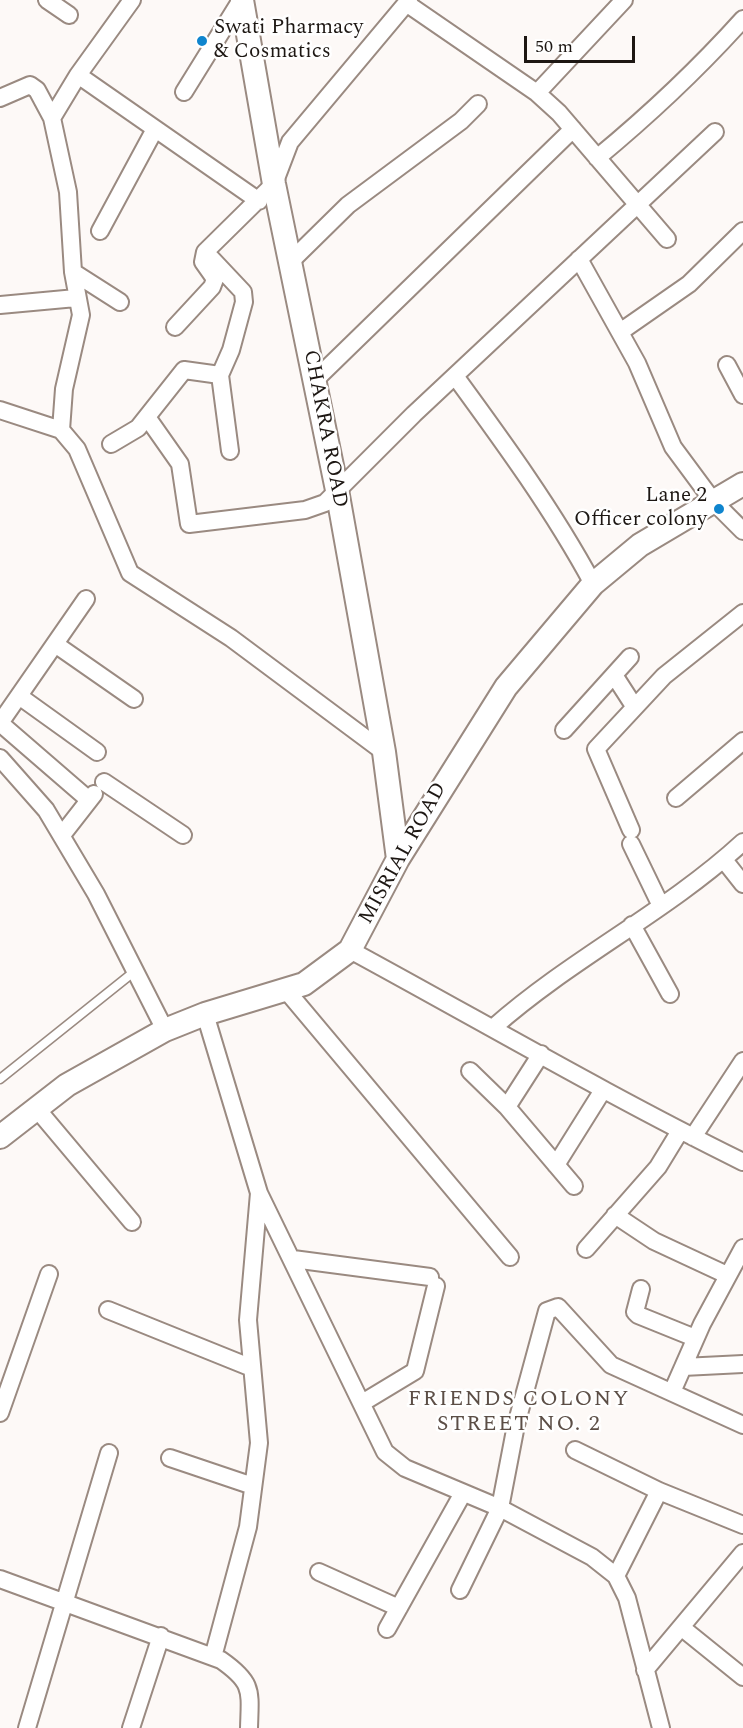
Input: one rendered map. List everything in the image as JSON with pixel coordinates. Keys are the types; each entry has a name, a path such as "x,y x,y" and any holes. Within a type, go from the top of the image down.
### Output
{"main road":[{"name":"CHAKRA ROAD","path":"242,0 274,184 337,490 384,752 398,859"},
{"name":"MISRIAL ROAD","path":"0,1137 67,1085 165,1030 205,1014 304,984 350,950 398,859 506,687 593,584 640,545 743,484"}],"street":[{"path":"47,0 69,15"},
{"path":"52,118 78,75 132,0"},
{"path":"184,92 242,0"},
{"path":"537,93 624,0"},
{"path":"175,327 212,287 215,279 203,262 205,252 274,184 290,142 408,1 537,93 573,129 667,239"},
{"path":"597,158 643,119 714,52 743,19"},
{"path":"78,75 259,201"},
{"path":"0,98 34,86 52,118 68,192 73,272 76,298 81,315 64,389 61,430"},
{"path":"290,262 348,205 461,121 478,104"},
{"path":"99,231 155,129"},
{"path":"315,381 573,129"},
{"path":"147,417 180,464 189,524 305,510 325,503 455,376 715,132"},
{"path":"620,332 689,284 743,231"},
{"path":"205,252 243,292 244,302 231,350 220,375 230,451"},
{"path":"579,259 620,332 673,447 713,501 743,531"},
{"path":"73,272 120,302"},
{"path":"0,305 76,298"},
{"path":"727,365 743,395"},
{"path":"111,444 138,428 184,370 220,375"},
{"path":"455,376 508,449 573,546 593,584"},
{"path":"0,410 61,430 77,448 130,573 231,638 384,752"},
{"path":"86,599 0,723 89,800"},
{"path":"662,906 631,837 596,749 664,676 743,613"},
{"path":"55,644 134,699"},
{"path":"564,730 630,657"},
{"path":"614,675 634,706"},
{"path":"19,696 97,752"},
{"path":"676,798 743,741"},
{"path":"0,758 46,810 62,835 96,894 165,1030"},
{"path":"62,835 106,778 183,835"},
{"path":"494,1028 516,1008 724,860 743,842"},
{"path":"724,860 743,884"},
{"path":"632,925 670,994"},
{"path":"350,950 603,1090 743,1162"},
{"path":"286,990 510,1257"},
{"path":"205,1014 259,1193 385,1452 405,1468 500,1508 592,1557 616,1576 627,1598 661,1728"},
{"path":"507,1107 541,1054"},
{"path":"586,1249 687,1134 743,1061"},
{"path":"470,1071 507,1107 574,1186"},
{"path":"556,1165 603,1090"},
{"path":"37,1109 132,1222"},
{"path":"213,1657 248,1527 259,1443 248,1320 259,1193"},
{"path":"615,1215 654,1241 727,1275"},
{"path":"672,1392 695,1338 743,1248"},
{"path":"293,1259 433,1282 415,1371 362,1403"},
{"path":"0,1413 49,1274"},
{"path":"641,1289 635,1312 638,1315 695,1338"},
{"path":"460,1590 500,1508 522,1404 547,1311 552,1307 558,1307 611,1365 743,1425"},
{"path":"108,1310 252,1368"},
{"path":"683,1366 743,1364"},
{"path":"575,1450 659,1491 743,1526"},
{"path":"27,1728 109,1453"},
{"path":"170,1458 254,1486"},
{"path":"616,1576 659,1491"},
{"path":"387,1629 463,1493"},
{"path":"645,1670 742,1556"},
{"path":"319,1572 399,1608"},
{"path":"0,1579 64,1604 161,1636 213,1657 237,1671 250,1689 249,1728"},
{"path":"681,1627 743,1677"},
{"path":"131,1728 161,1636"}],"lane":[{"path":"0,1079 135,971"}],"place":[{"name":"Swati Pharmacy & Cosmatics","path":"202,41"},
{"name":"Lane 2 Officer colony","path":"719,509"}],"district":[{"name":"FRIENDS COLONY STREET NO. 2","path":"519,1414"}]}
